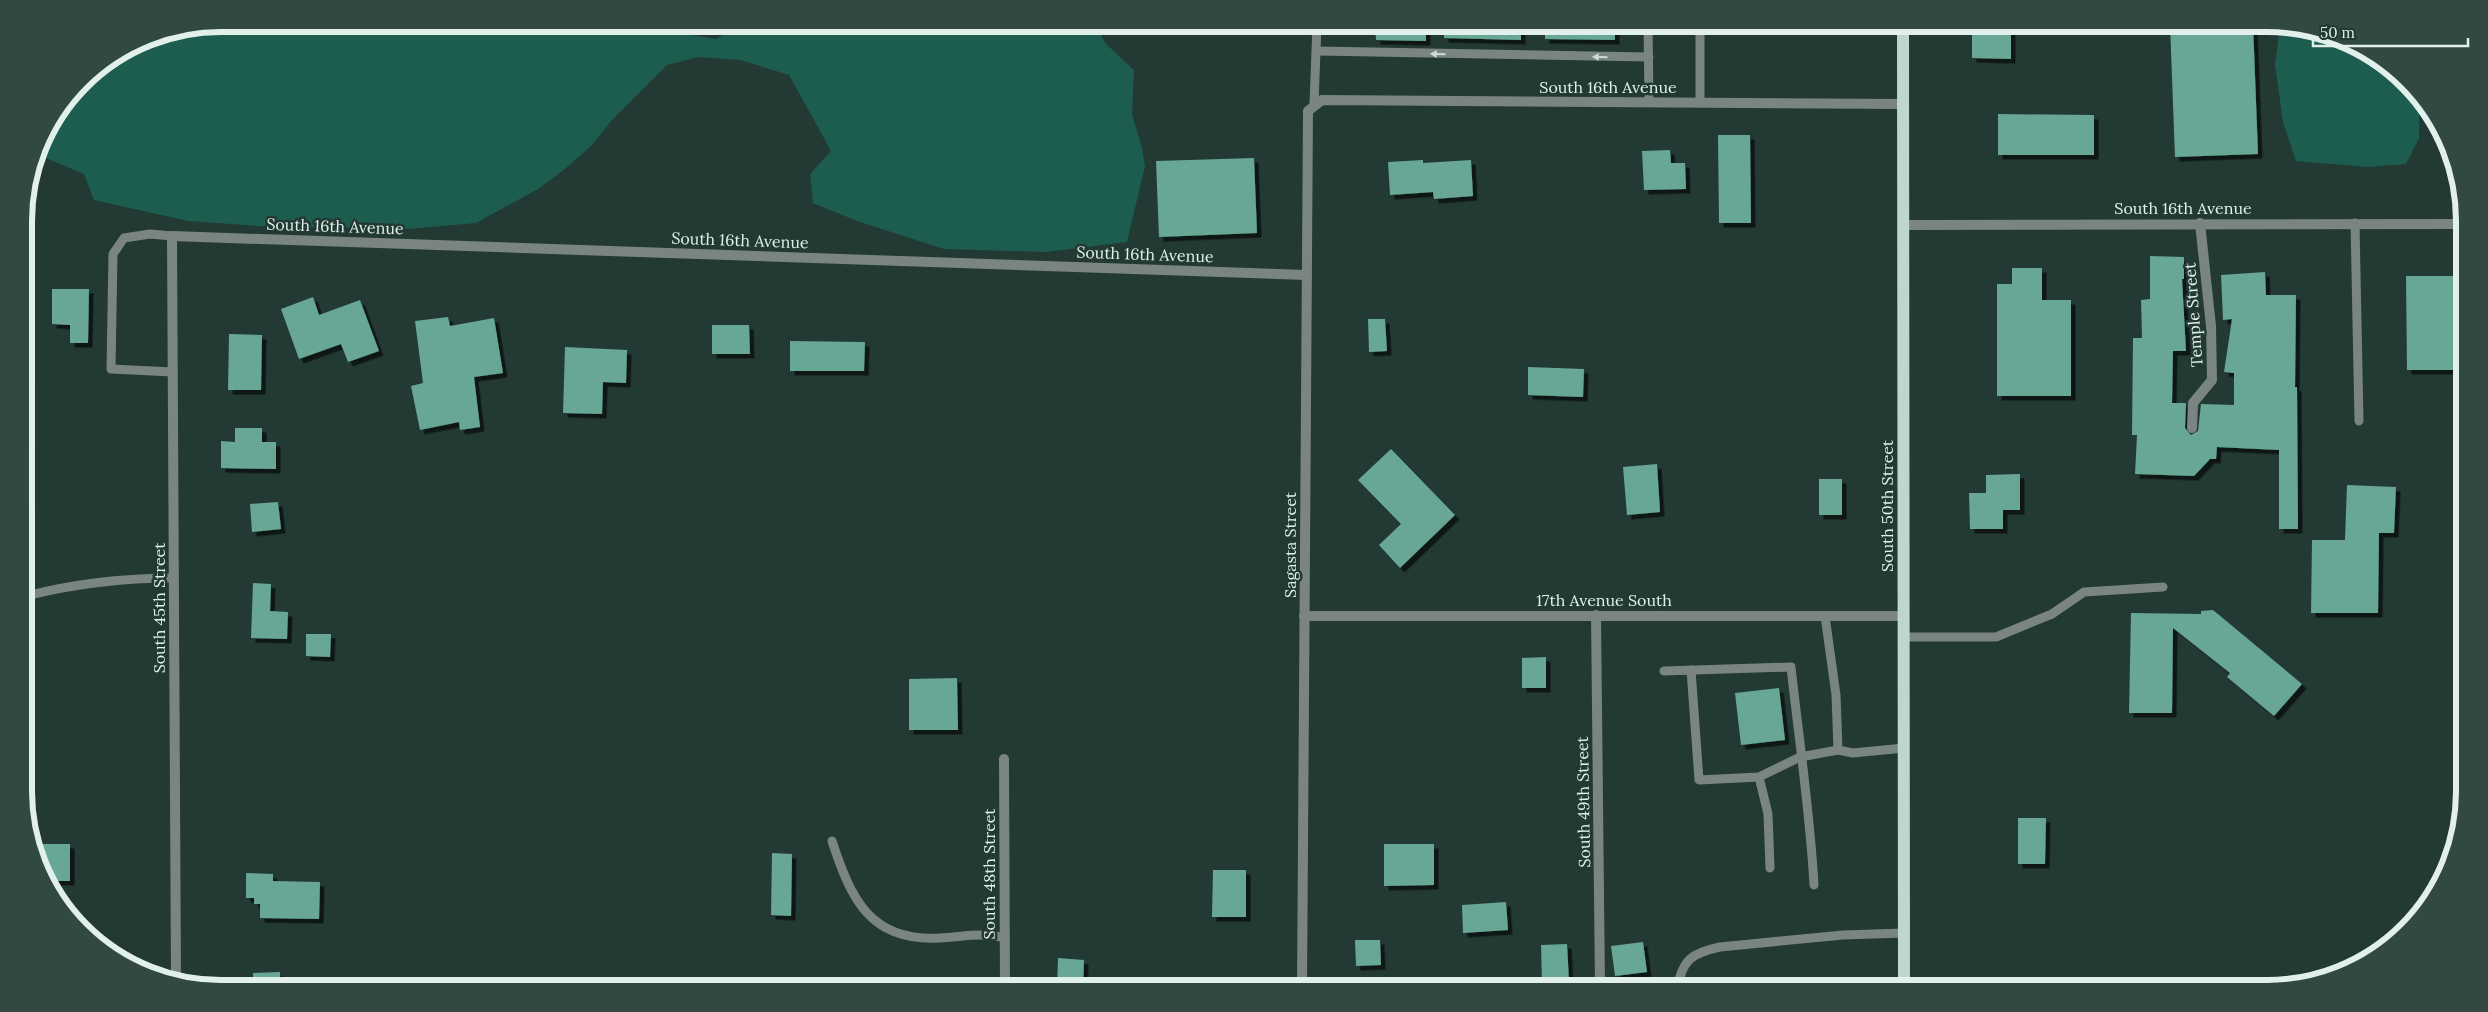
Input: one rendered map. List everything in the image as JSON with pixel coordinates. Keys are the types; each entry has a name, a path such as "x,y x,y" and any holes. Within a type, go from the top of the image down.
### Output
{"main road":[{"name":"South 50th Street","path":"1903,32 1904,980"}],"street":[{"name":"South 16th Avenue","path":"1314,104 1322,100 1903,104"},
{"name":"Sagasta Street","path":"1302,980 1308,111 1314,104"},
{"name":"Temple Street","path":"2192,428 2193,403 2212,380 2211,326 2200,223"},
{"name":"South 16th Avenue","path":"1903,225 2456,224"},
{"name":"South 16th Avenue","path":"172,236 1307,275"},
{"name":"South 45th Street","path":"172,236 176,974"},
{"name":"South 49th Street","path":"1596,615 1600,980"},
{"name":"17th Avenue South","path":"1304,616 1904,616"},
{"name":"South 48th Street","path":"1004,759 1005,980"}],"lane":[{"path":"1314,104 1317,32"},
{"path":"1648,32 1649,102"},
{"path":"1700,32 1700,102"},
{"path":"1317,51 1649,58"},
{"path":"2355,223 2359,421"},
{"path":"172,236 150,234 124,238 113,254 111,370 173,372"},
{"path":"33,594 70,585 116,580 174,578"},
{"path":"1904,637 1996,637 2052,614 2084,592 2163,587"},
{"path":"1824,616 1836,695 1838,750"},
{"path":"1664,670 1791,667 1800,757 1810,822 1814,885"},
{"path":"1691,670 1699,780 1759,777 1800,757 1838,750 1853,753 1904,748"},
{"path":"1759,777 1768,814 1770,868"},
{"path":"832,841 844,879 856,900 870,918 891,931 926,939 973,934 990,934 1005,938"},
{"path":"1679,980 1686,962 1700,951 1720,946 1843,935 1904,932"}],"green space":[{"path":"222,32 673,32 716,39 727,32 1099,32 1106,44 1134,70 1132,114 1145,166 1127,242 1046,252 944,249 857,221 813,203 810,174 831,151 789,75 740,60 698,57 667,65 612,120 591,146 565,169 538,189 476,223 408,229 259,226 188,221 94,200 84,174 44,157 52,138 64,117 88,88 117,64 149,47 185,36"},
{"path":"2279,33 2303,36 2339,47 2371,64 2400,88 2419,111 2419,138 2406,164 2367,167 2296,161 2283,122 2275,65"}],"building":[{"path":"1376,32 1426,32 1426,41 1376,40"},
{"path":"1444,32 1521,32 1521,40 1444,38"},
{"path":"1545,32 1615,32 1615,40 1545,39"},
{"path":"1972,32 2011,32 2011,59 1972,58"},
{"path":"2170,32 2253,32 2258,154 2175,157"},
{"path":"1998,114 2094,115 2094,155 1998,155"},
{"path":"1718,135 1750,135 1751,223 1719,223"},
{"path":"1670,150 1671,163 1685,163 1686,189 1644,190 1642,151"},
{"path":"1254,158 1257,233 1159,237 1156,161"},
{"path":"1423,160 1423,163 1471,160 1473,196 1434,199 1433,192 1390,195 1388,162"},
{"path":"2150,256 2184,257 2184,279 2182,279 2186,351 2173,351 2172,403 2186,403 2185,428 2191,435 2198,431 2201,404 2234,405 2234,373 2224,372 2232,319 2223,320 2221,275 2265,272 2266,295 2296,295 2295,387 2297,387 2298,529 2279,529 2279,450 2217,447 2216,459 2210,459 2194,476 2135,474 2137,435 2132,435 2133,338 2142,338 2141,300 2150,299"},
{"path":"2012,268 2042,268 2042,300 2071,300 2071,396 1997,396 1997,284 2012,284"},
{"path":"2406,276 2456,276 2456,370 2407,370"},
{"path":"52,289 89,289 88,343 70,343 70,325 52,324"},
{"path":"313,297 319,315 360,300 379,351 348,362 341,344 299,359 281,309"},
{"path":"448,317 450,326 494,318 503,373 474,377 480,427 460,430 459,422 420,430 411,386 423,383 415,321"},
{"path":"1368,319 1385,319 1387,351 1369,352"},
{"path":"712,325 749,325 750,354 712,354"},
{"path":"229,334 262,335 261,390 228,390"},
{"path":"790,341 865,342 864,371 790,371"},
{"path":"565,347 627,350 626,383 603,382 602,414 563,413"},
{"path":"1528,367 1584,369 1583,397 1528,395"},
{"path":"235,428 262,428 262,442 276,442 276,469 221,468 221,441 235,442"},
{"path":"1391,449 1455,515 1400,568 1379,545 1401,524 1358,480"},
{"path":"1657,464 1660,512 1627,515 1623,467"},
{"path":"2020,474 2020,510 2003,510 2003,529 1970,529 1969,493 1986,493 1986,475"},
{"path":"1819,479 1842,479 1842,515 1819,515"},
{"path":"2347,485 2396,487 2394,533 2379,533 2378,613 2311,613 2312,540 2345,540"},
{"path":"278,502 281,529 252,532 250,504"},
{"path":"253,583 271,584 270,611 288,612 287,639 251,638"},
{"path":"2213,610 2302,684 2274,716 2227,677 2230,673 2173,628 2172,713 2129,713 2131,613 2201,614 2201,611"},
{"path":"306,634 331,634 330,657 306,656"},
{"path":"1546,657 1546,688 1522,688 1522,658"},
{"path":"957,678 958,730 909,730 909,679"},
{"path":"1779,688 1785,740 1741,745 1735,693"},
{"path":"2018,818 2046,818 2045,864 2018,864"},
{"path":"41,844 70,844 70,881 56,881"},
{"path":"1384,844 1434,844 1434,885 1384,886"},
{"path":"772,853 792,854 791,916 771,915"},
{"path":"1213,870 1246,870 1246,917 1212,917"},
{"path":"246,873 273,874 273,881 320,882 319,919 260,918 260,904 254,904 254,898 246,898"},
{"path":"1506,902 1508,930 1463,933 1462,905"},
{"path":"1355,940 1380,940 1381,965 1356,966"},
{"path":"1643,942 1647,972 1615,976 1611,946"},
{"path":"1567,944 1569,980 1542,980 1541,945"},
{"path":"1058,958 1084,960 1083,980 1057,980"},
{"path":"280,972 280,980 253,980 253,973"}]}
